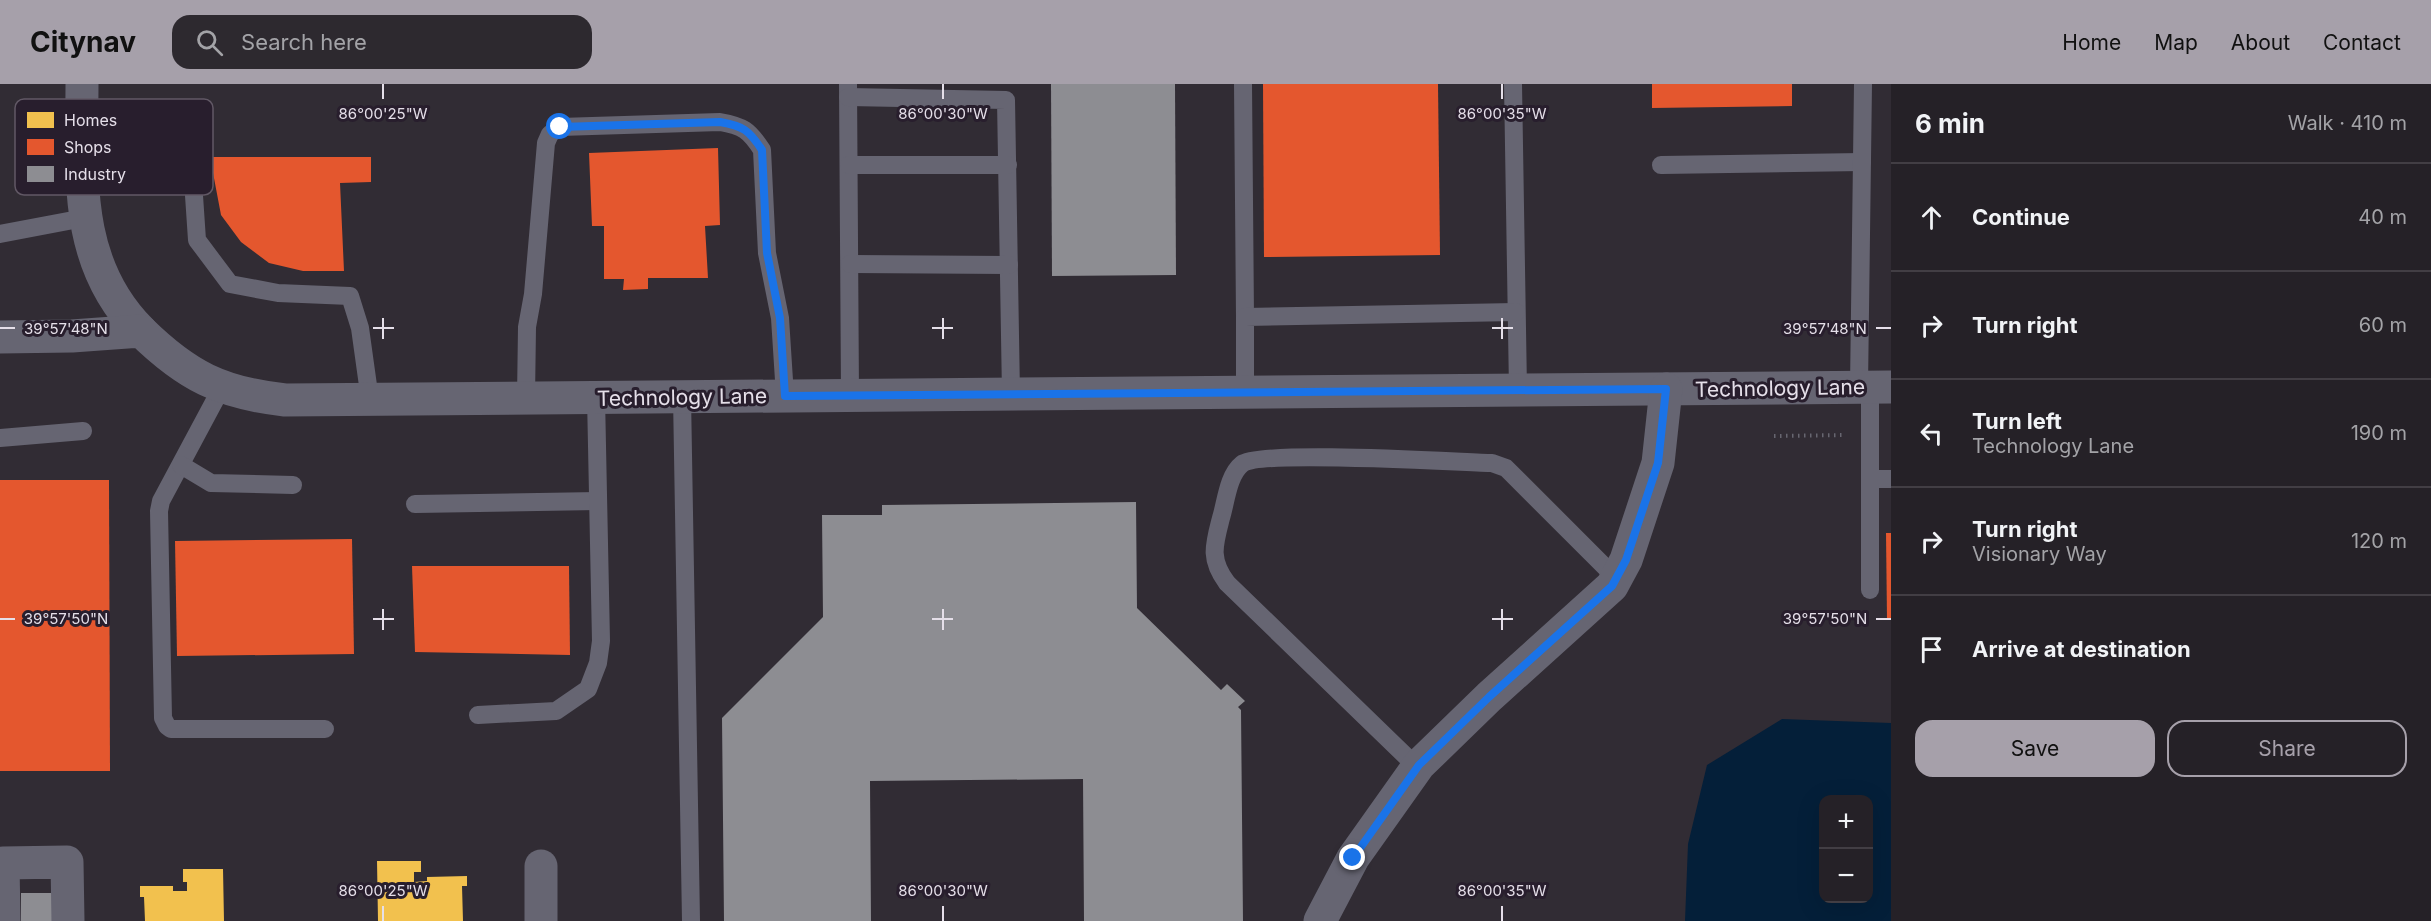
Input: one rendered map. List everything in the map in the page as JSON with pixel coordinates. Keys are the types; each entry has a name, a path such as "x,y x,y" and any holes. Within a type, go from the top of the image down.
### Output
{"street":[{"name":"Technology Lane","path":"83,195 84,218 89,241 106,283 129,319 166,355 185,369 222,387 255,397 285,400 370,400 1873,387"},
{"path":"0,337 72,336 141,331"},
{"path":"1320,921 1353,858 1417,767 1489,697 1612,586 1626,560 1658,463 1666,389"},
{"path":"4,921 3,863 57,862 67,862 68,921"},
{"path":"541,866 541,921"}],"lane":[{"path":"1243,84 1245,392"},
{"path":"1513,84 1518,390"},
{"path":"1863,84 1862,162 1873,387 1870,435 1870,590"},
{"path":"850,395 848,91 967,91 1006,100 1011,394"},
{"path":"526,398 527,327 534,294 546,143 550,134 560,127 720,122 740,126 753,136 762,150 767,253 780,318 785,396"},
{"path":"1661,165 1862,162"},
{"path":"849,165 1008,165"},
{"path":"194,195 197,240 230,284 279,293 350,296 360,328 370,400"},
{"path":"0,234 84,218"},
{"path":"850,264 1009,265"},
{"path":"1245,317 1516,312"},
{"path":"222,387 161,501 159,511 163,718 171,729 325,729"},
{"path":"682,396 691,921"},
{"path":"478,714 556,711 588,689 598,663 601,641 596,397"},
{"path":"0,438 83,431"},
{"path":"1417,767 1227,583 1219,572 1214,559 1214,543 1234,472 1244,462 1299,457 1492,463 1506,468 1616,578"},
{"path":"181,465 211,483 293,485"},
{"path":"1870,479 1891,479"},
{"path":"416,504 598,501"}],"path":[{"path":"1774,436 1870,435"}],"water":[{"path":"1782,719 1891,723 1891,921 1685,921 1688,844 1707,765"}],"building: Homes":[{"path":"377,861 421,861 421,872 414,872 414,882 427,881 427,877 467,876 467,886 462,886 463,921 378,921"},
{"path":"183,869 223,869 224,921 145,921 144,897 140,897 140,886 173,886 173,891 187,891 187,882 183,882"}],"building: Shops":[{"path":"1263,84 1438,84 1440,255 1264,257"},
{"path":"1652,84 1792,84 1792,106 1652,108"},
{"path":"718,148 720,225 705,226 708,278 648,278 648,289 623,290 624,279 604,279 604,226 592,226 589,153"},
{"path":"213,157 371,157 371,182 340,183 344,271 303,271 269,263 241,242 221,215 213,173"},
{"path":"0,480 109,480 110,771 0,771"},
{"path":"1886,533 1891,533 1891,620 1887,620"},
{"path":"352,539 354,654 177,656 175,541"},
{"path":"412,566 569,566 570,655 415,652"}],"building: Industry":[{"path":"1051,84 1175,84 1176,275 1052,276"},
{"path":"1136,502 1137,608 1221,690 1227,684 1245,701 1238,707 1241,710 1243,921 1084,921 1083,779 870,781 871,921 724,921 722,718 823,617 822,515 882,515 882,505"},
{"path":"21,893 54,893 54,921 21,921"}],"route":[{"path":"560,127 720,122 740,126 753,136 762,150 767,253 780,318 785,396 1666,389 1658,463 1626,560 1612,586 1489,697 1419,765 1353,858"}]}
